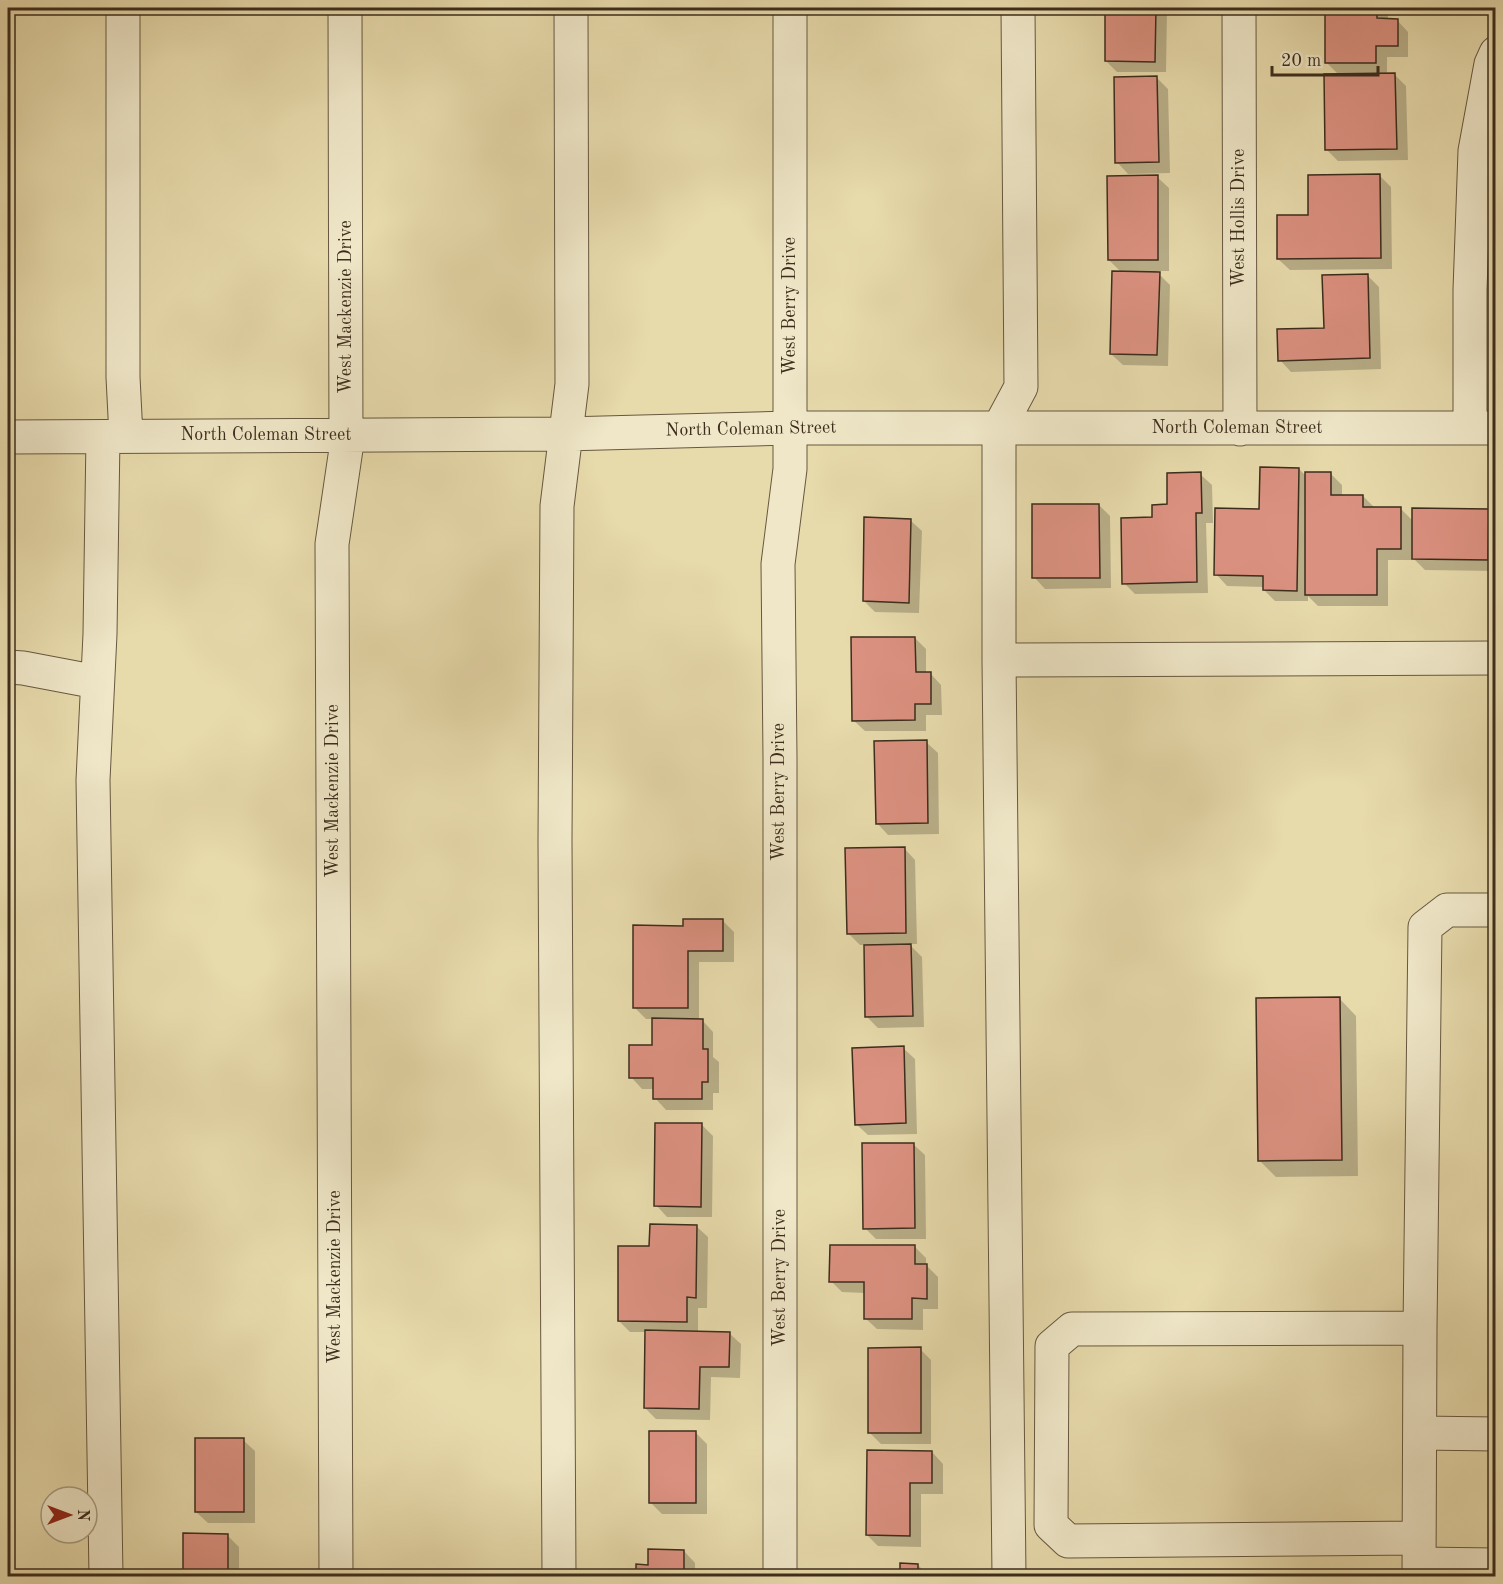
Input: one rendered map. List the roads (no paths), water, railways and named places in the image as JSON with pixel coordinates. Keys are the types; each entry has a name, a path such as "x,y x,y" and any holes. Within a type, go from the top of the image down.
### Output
{"street":[{"path":"106,1576 93,780 100,634 115,436 123,377 123,8"},
{"name":"West Mackenzie Drive","path":"336,1576 332,544 346,448 345,8"},
{"path":"559,1576 555,841 556,506 572,384 571,8"},
{"name":"West Berry Drive","path":"780,1576 778,564 790,469 790,8"},
{"path":"1009,1576 999,660 999,428 1021,387 1018,8"},
{"name":"West Hollis Drive","path":"1239,8 1240,429"},
{"path":"1483,428 1470,290 1484,192 1475,151 1491,64 1496,53"},
{"name":"North Coleman Street","path":"8,437 565,434 790,428 1483,428"},
{"path":"999,660 1496,658"},
{"path":"8,667 97,682"},
{"path":"1419,1560 1419,1328 1425,927 1447,910 1496,910"},
{"path":"1419,1328 1072,1329 1052,1346 1051,1525 1068,1541 1496,1565"},
{"path":"1419,1433 1496,1434"}]}
